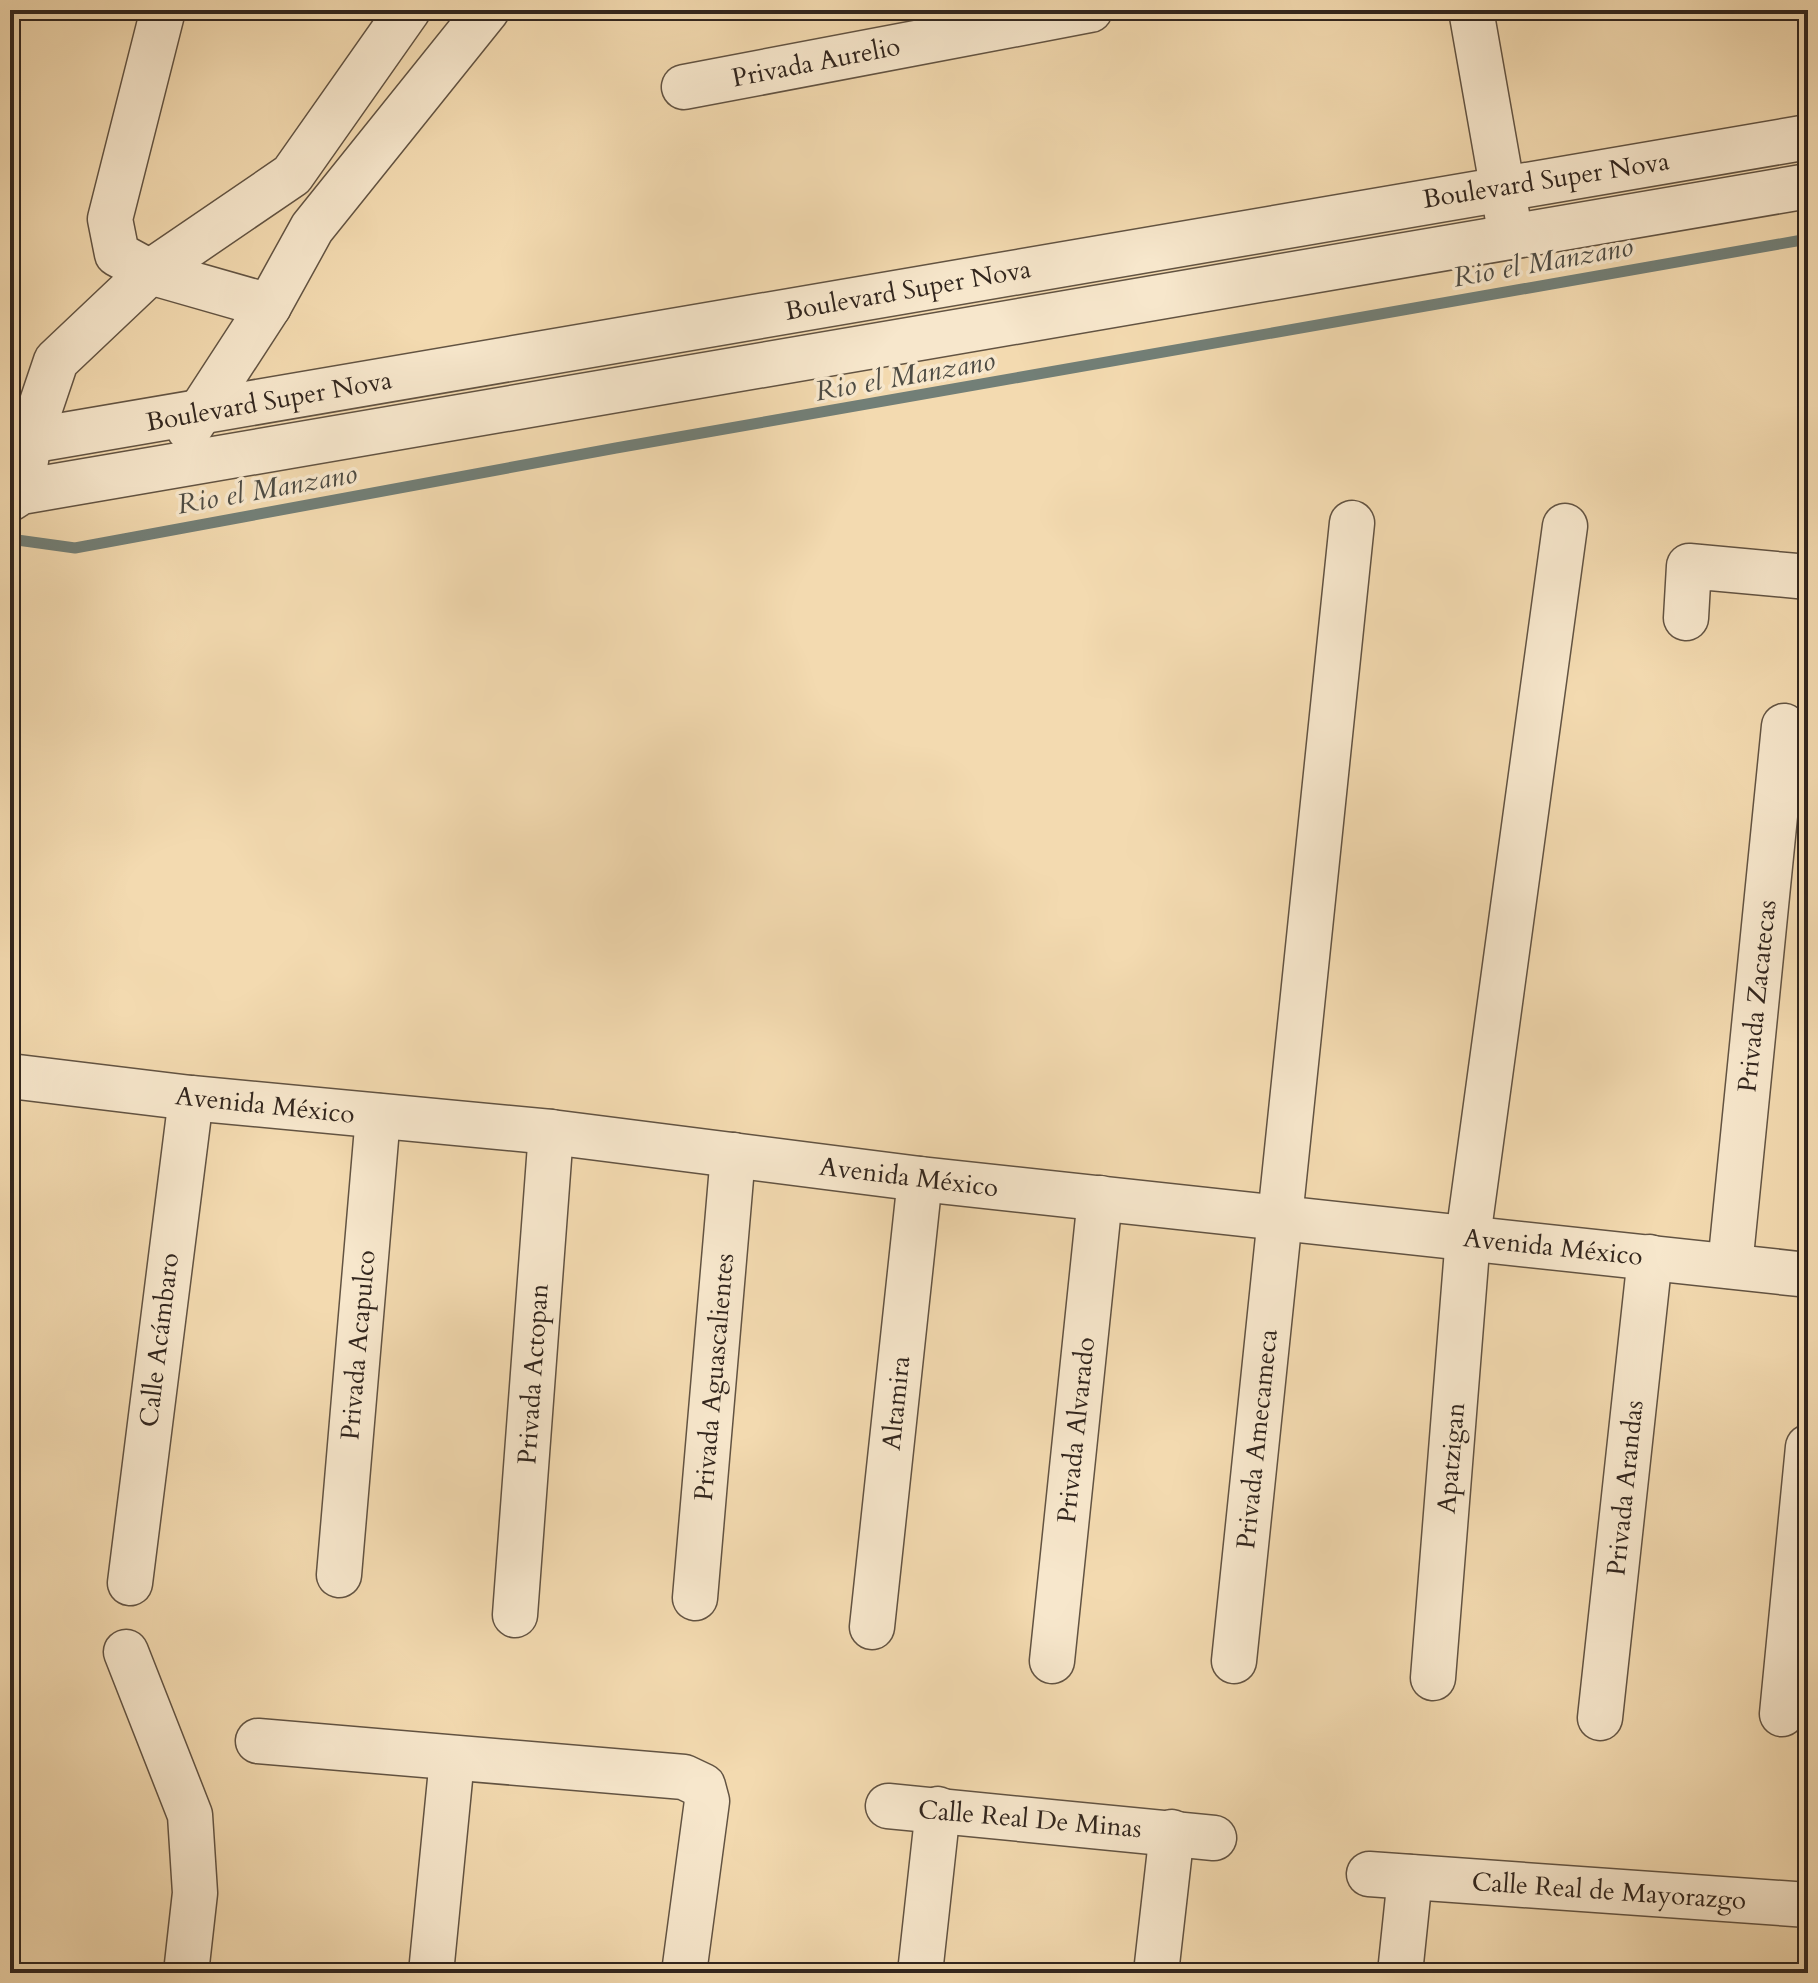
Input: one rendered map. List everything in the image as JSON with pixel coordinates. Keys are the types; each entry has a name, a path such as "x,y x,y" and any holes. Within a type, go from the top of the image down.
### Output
{"street":[{"path":"163,10 110,219 117,254 150,272 269,306"},
{"path":"18,471 56,361 150,272 292,175 408,10"},
{"path":"165,468 269,306 312,228 487,10"},
{"name":"Privada Aurelio","path":"684,87 1090,10"},
{"path":"1471,10 1511,237"},
{"name":"Boulevard Super Nova","path":"18,471 198,414 1502,186 1808,137"},
{"name":"Boulevard Super Nova","path":"18,471 165,468 1808,186"},
{"name":"Privada Amecameca","path":"1234,1661 1352,523"},
{"name":"Apatzigan","path":"1433,1678 1468,1237 1565,526"},
{"path":"1686,618 1689,566 1808,577"},
{"name":"Privada Zacatecas","path":"1730,1266 1784,726"},
{"name":"Avenida México","path":"10,1076 191,1098 551,1132 920,1179 1808,1275"},
{"name":"Calle Acámbaro","path":"130,1583 191,1098"},
{"name":"Privada Acapulco","path":"339,1575 378,1116"},
{"name":"Privada Actopan","path":"515,1615 551,1132"},
{"name":"Privada Aguascalientes","path":"695,1598 733,1155"},
{"name":"Altamira","path":"872,1627 920,1179"},
{"name":"Privada Alvarado","path":"1052,1661 1100,1198"},
{"name":"Privada Arandas","path":"1600,1718 1650,1257"},
{"path":"1782,1714 1808,1447"},
{"path":"126,1652 190,1815 195,1893 186,1973"},
{"path":"258,1741 684,1777 703,1786 707,1801 684,1973"},
{"path":"431,1973 452,1759"},
{"name":"Calle Real De Minas","path":"888,1806 1193,1835 1156,1973"},
{"path":"920,1973 938,1809"},
{"name":"Calle Real de Mayorazgo","path":"1400,1973 1389,1876 1808,1905"}],"waterway":[{"name":"Rio el Manzano","path":"10,539 75,548 616,448 1808,239"}]}
